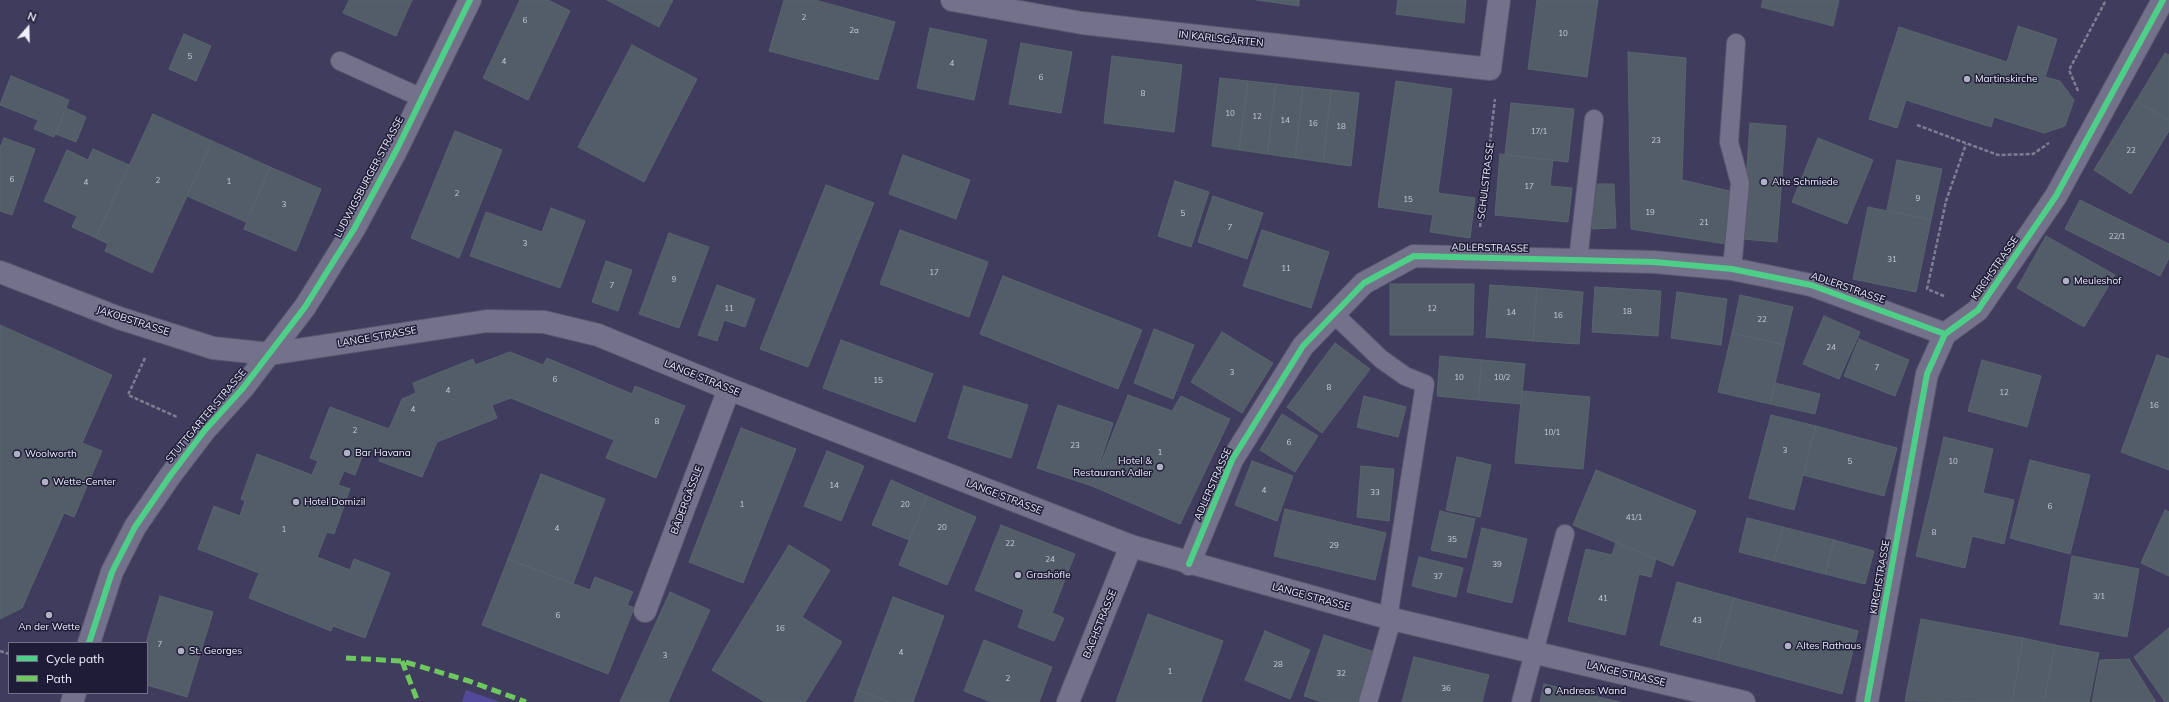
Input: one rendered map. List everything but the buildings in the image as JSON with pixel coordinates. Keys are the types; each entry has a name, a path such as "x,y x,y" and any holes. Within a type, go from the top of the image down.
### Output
{"street":[{"name":"LUDWIGSBURGER STRASSE","path":"270,354 305,307 354,229 422,98 470,0"},
{"name":"IN KARLSGÄRTEN","path":"952,0 1082,23 1490,69 1499,0"},
{"name":"KIRCHSTRASSE","path":"1867,702 1927,374 1945,334 1978,310 2056,196 2163,0"},
{"name":"ADLERSTRASSE","path":"1189,564 1232,460 1303,346 1364,283 1414,256 1654,262 1732,269 1810,285 1945,334"},
{"name":"JAKOBSTRASSE","path":"0,272 119,318 213,348 270,354"},
{"name":"LANGE STRASSE","path":"270,354 488,321 544,322 598,335 729,389 1131,546 1189,564 1390,618 1744,702"},
{"name":"STUTTGARTER STRASSE","path":"89,642 112,572 135,527 170,476 205,430 243,388 270,354"},
{"name":"BÄDERGÄSSLE","path":"645,610 729,389"},
{"name":"BACHSTRASSE","path":"1068,702 1131,546"}],"lane":[{"path":"1732,269 1740,183 1729,142 1736,43"},
{"path":"340,61 422,98"},
{"path":"1578,260 1594,119"},
{"path":"1334,314 1382,359 1405,376 1425,384 1390,618 1368,702"},
{"path":"1521,702 1565,534"}],"path":[{"path":"2078,92 2069,70 2106,0"},
{"path":"1918,124 1966,144 1998,155 2033,154 2053,141"},
{"path":"1945,334 1952,299 1927,290 1946,201 1966,144"},
{"path":"165,332 142,362 128,395 205,430"}],"shaded area":[{"path":"466,690 500,702 462,702"}],"marked path":[{"path":"346,658 402,661 469,681 526,702"},
{"path":"402,661 418,702"}],"cycle path":[{"path":"89,642 112,572 135,527 170,476 205,430 243,388 305,307 354,229 397,149 470,0"},
{"path":"1867,702 1927,374 1945,334 1978,310 2056,196 2163,0"},
{"path":"1189,564 1232,460 1303,346 1364,283 1414,256 1654,262 1732,269 1811,285 1945,334"}],"place":[{"name":"Martinskirche","path":"1967,79"},
{"name":"Alte Schmiede","path":"1764,182"},
{"name":"Meuleshof","path":"2066,281"},
{"name":"Bar Havana","path":"347,453"},
{"name":"Woolworth","path":"17,454"},
{"name":"Hotel & Restaurant Adler","path":"1160,467"},
{"name":"Wette-Center","path":"45,482"},
{"name":"Hotel Domizil","path":"296,502"},
{"name":"Grashöfle","path":"1018,575"},
{"name":"An der Wette","path":"49,615"},
{"name":"Altes Rathaus","path":"1788,646"},
{"name":"St. Georges","path":"181,651"},
{"name":"Andreas Wand","path":"1548,691"}]}
